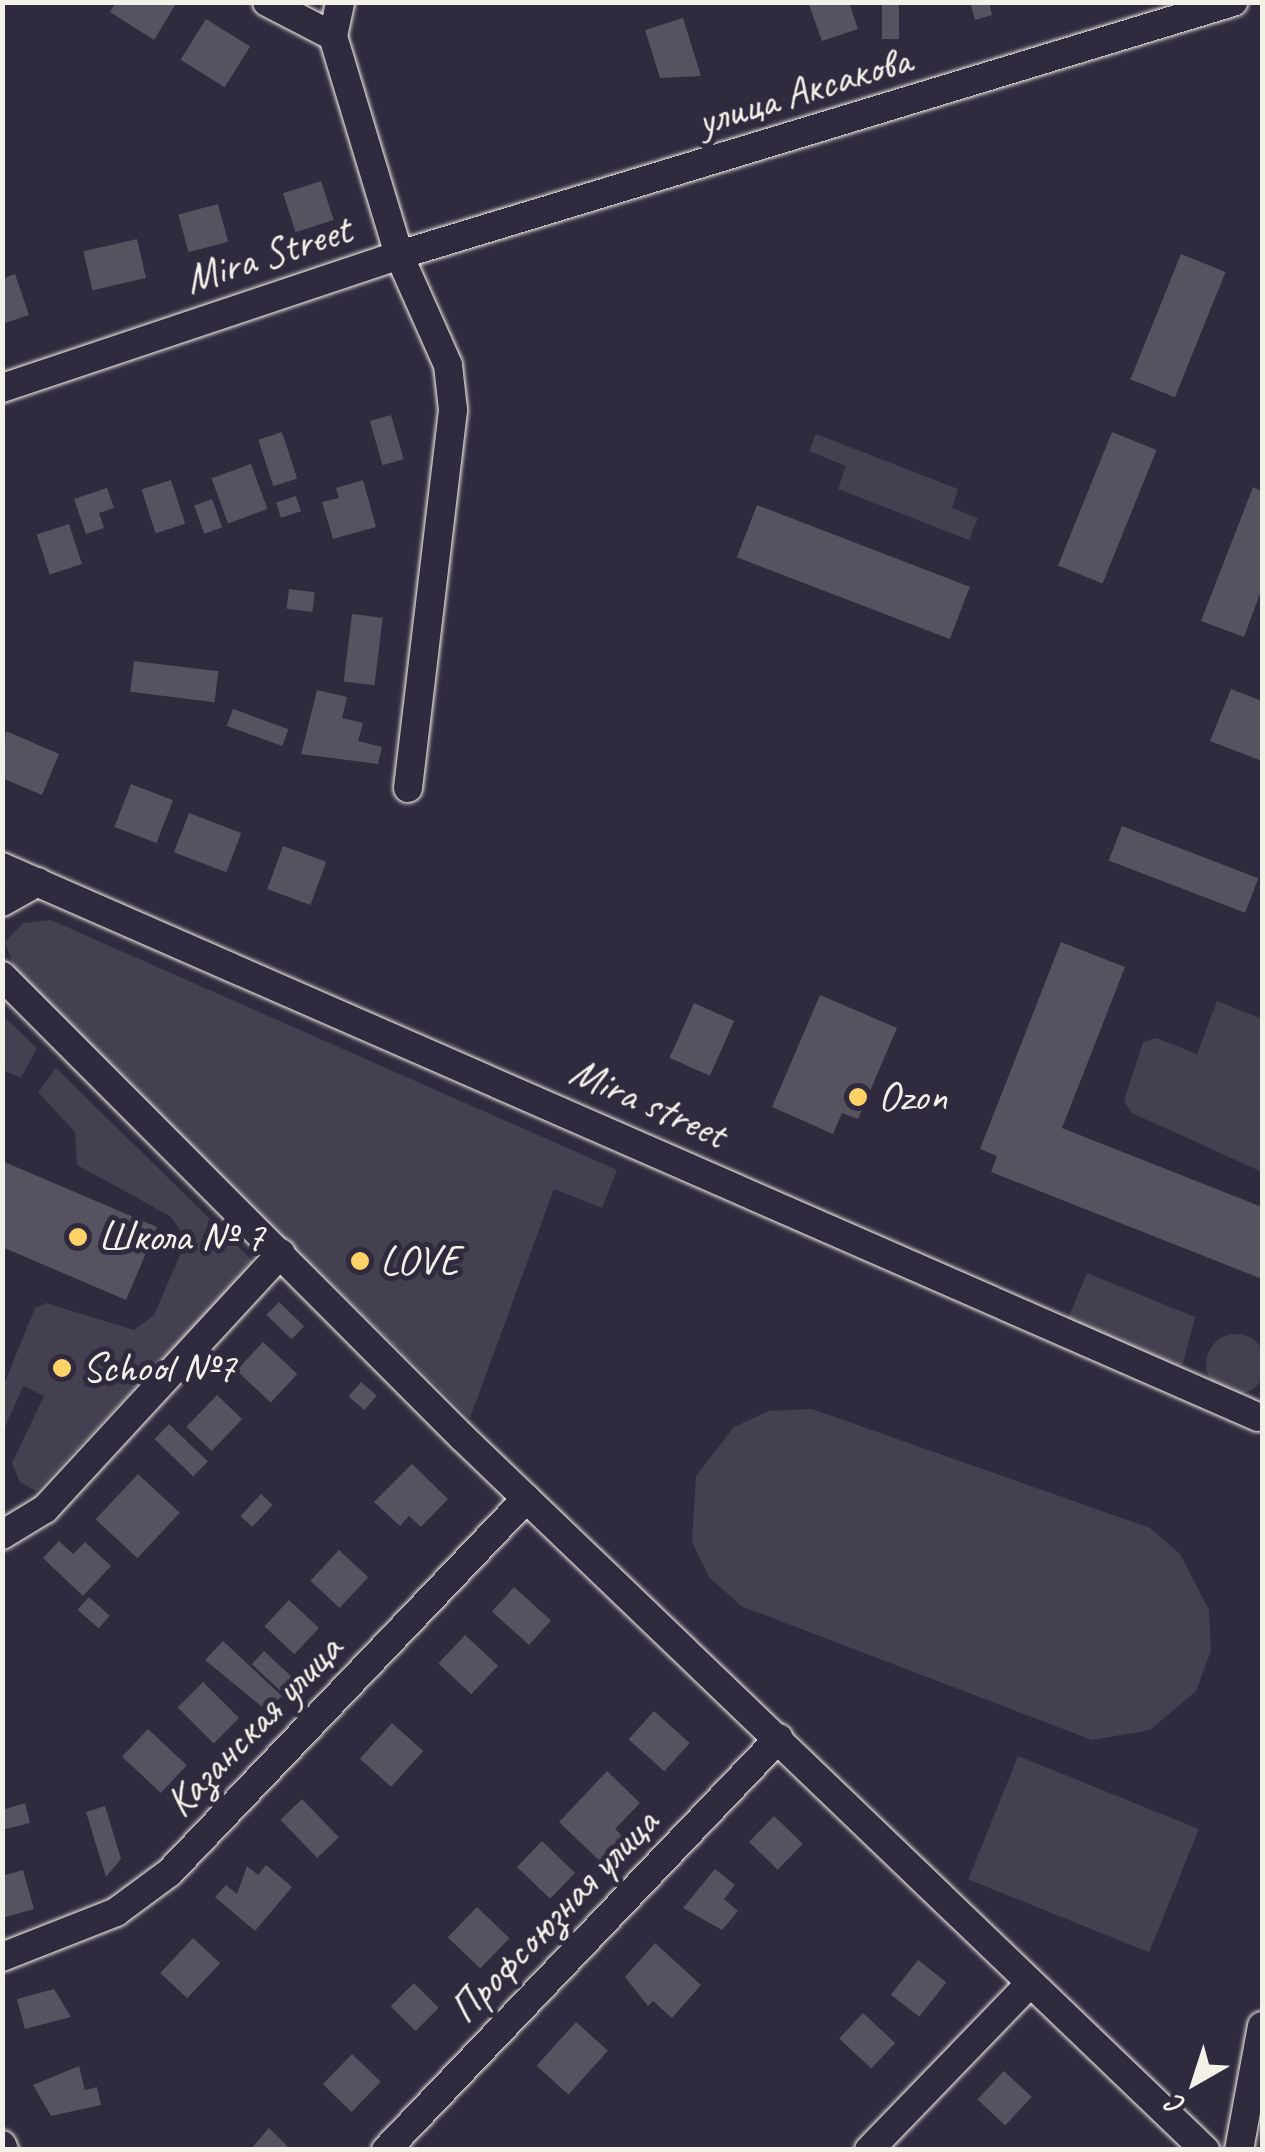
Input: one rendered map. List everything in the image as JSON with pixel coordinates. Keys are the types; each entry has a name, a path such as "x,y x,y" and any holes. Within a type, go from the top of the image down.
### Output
{"street":[{"path":"267,2 341,13"},
{"name":"улица Аксакова","path":"399,255 1232,2"},
{"name":"Mira Street","path":"2,388 399,255 341,13"},
{"path":"399,255 448,365 454,410 408,788"},
{"name":"Mira street","path":"2,867 1261,1416"},
{"path":"2,902 38,882"},
{"path":"2,976 526,1499 1204,2150"},
{"path":"2,1534 45,1509 281,1253"},
{"name":"Казанская улица","path":"2,1957 116,1912 170,1872 526,1499"},
{"name":"Профсоюзная улица","path":"386,2150 779,1738"},
{"path":"869,2150 1030,1983"},
{"path":"1240,2150 1262,2026"}],"shaded area":[{"path":"816,434 958,489 952,508 978,518 969,540 838,489 846,466 809,451"},
{"path":"51,920 617,1170 602,1208 554,1189 470,1418 20,984 5,942 23,923"},
{"path":"1217,1001 1262,1019 1262,1172 1132,1113 1124,1101 1143,1042 1156,1038 1197,1054"},
{"path":"2,1015 37,1048 21,1078 3,1070"},
{"path":"56,1068 256,1264 36,1491 20,1482 12,1463 44,1396 23,1386 3,1432 3,1387 35,1308 46,1303 134,1330 154,1315 187,1239 170,1216 77,1165 75,1132 38,1092"},
{"path":"1087,1273 1195,1317 1183,1363 1175,1368 1066,1323"},
{"path":"1236,1334 1257,1343 1266,1364 1257,1385 1236,1394 1215,1385 1206,1364 1215,1343"},
{"path":"812,1409 1150,1528 1180,1554 1209,1610 1211,1651 1196,1691 1150,1730 1092,1740 741,1606 709,1577 692,1542 696,1476 734,1427 769,1411"},
{"path":"1018,1756 1199,1829 1149,1952 968,1879"}],"building":[{"path":"116,2 177,2 154,40 110,12"},
{"path":"808,2 849,2 858,29 822,41"},
{"path":"882,2 899,2 899,39 882,39"},
{"path":"970,2 989,2 992,15 975,20"},
{"path":"683,18 701,76 660,78 645,30"},
{"path":"206,19 250,47 225,87 181,60"},
{"path":"321,181 334,220 296,232 283,193"},
{"path":"218,204 228,242 188,252 178,215"},
{"path":"137,239 146,278 92,290 83,251"},
{"path":"1181,254 1226,272 1175,397 1130,379"},
{"path":"15,274 29,315 2,324 2,279"},
{"path":"391,415 404,459 383,465 370,421"},
{"path":"282,432 297,479 273,486 258,440"},
{"path":"1112,432 1157,450 1103,583 1058,566"},
{"path":"251,464 267,509 228,523 212,478"},
{"path":"171,480 185,524 156,533 142,490"},
{"path":"363,480 376,527 333,539 322,502 339,498 336,488"},
{"path":"1253,487 1262,491 1262,588 1244,637 1201,621"},
{"path":"107,488 114,508 99,513 104,528 86,534 74,499"},
{"path":"296,496 301,511 281,518 276,502"},
{"path":"212,499 222,527 204,534 194,505"},
{"path":"757,505 970,587 950,639 737,557"},
{"path":"69,524 82,564 50,574 37,535"},
{"path":"289,589 315,592 312,612 287,609"},
{"path":"352,614 383,618 374,685 344,681"},
{"path":"134,661 218,671 215,702 130,692"},
{"path":"1231,689 1262,701 1262,761 1210,741"},
{"path":"317,690 347,697 342,718 363,723 358,741 382,747 378,764 301,754"},
{"path":"233,709 288,729 282,746 227,726"},
{"path":"6,731 59,754 42,795 2,778"},
{"path":"131,784 173,800 157,843 115,827"},
{"path":"189,813 241,833 226,872 174,852"},
{"path":"1122,826 1258,878 1245,913 1109,861"},
{"path":"283,846 326,862 310,905 267,889"},
{"path":"1061,942 1125,967 1062,1128 1262,1207 1262,1279 991,1172 997,1156 980,1149"},
{"path":"820,995 897,1028 858,1119 842,1113 833,1134 772,1107"},
{"path":"694,1003 734,1021 710,1076 670,1058"},
{"name":"Школа № 7","path":"2,1161 157,1227 126,1300 2,1247"},
{"path":"279,1302 304,1326 292,1339 266,1315"},
{"path":"263,1342 297,1374 271,1403 236,1371"},
{"path":"361,1382 377,1396 364,1410 349,1396"},
{"path":"217,1395 242,1419 212,1451 186,1427"},
{"path":"169,1424 208,1462 193,1477 154,1439"},
{"path":"412,1464 448,1499 421,1527 409,1516 400,1526 374,1502"},
{"path":"138,1474 180,1513 137,1558 96,1519"},
{"path":"261,1494 273,1505 252,1527 241,1516"},
{"path":"59,1541 73,1554 85,1542 111,1566 83,1596 43,1558"},
{"path":"339,1550 368,1577 340,1608 310,1581"},
{"path":"514,1587 551,1620 529,1645 492,1612"},
{"path":"89,1597 110,1616 98,1628 78,1610"},
{"path":"289,1600 319,1628 294,1654 264,1626"},
{"path":"465,1635 498,1666 471,1694 438,1664"},
{"path":"223,1641 282,1696 267,1711 205,1660"},
{"path":"264,1651 296,1681 284,1694 252,1664"},
{"path":"203,1682 239,1718 214,1744 178,1707"},
{"path":"654,1711 690,1743 664,1771 629,1739"},
{"path":"392,1723 423,1751 391,1787 360,1759"},
{"path":"148,1729 187,1765 161,1793 122,1757"},
{"path":"607,1771 640,1803 615,1829 628,1841 605,1866 559,1822"},
{"path":"302,1799 339,1837 317,1858 280,1820"},
{"path":"25,1803 30,1823 2,1830 2,1810"},
{"path":"105,1806 121,1859 106,1877 86,1812"},
{"path":"774,1816 803,1844 778,1870 749,1842"},
{"path":"542,1841 575,1873 550,1899 517,1867"},
{"path":"266,1865 292,1887 255,1931 215,1897 226,1885 237,1894 247,1866 258,1875"},
{"path":"715,1869 735,1885 724,1899 738,1911 722,1930 683,1908"},
{"path":"23,1870 34,1909 2,1918 2,1876"},
{"path":"477,1907 509,1938 480,1968 448,1937"},
{"path":"193,1938 220,1963 187,1998 160,1973"},
{"path":"655,1943 701,1985 672,2018 653,2001 648,2006 625,1977"},
{"path":"918,1960 946,1982 919,2017 891,1995"},
{"path":"414,1983 439,2008 415,2031 391,2006"},
{"path":"54,1989 71,2017 25,2029 17,1999"},
{"path":"863,2013 895,2043 871,2069 839,2039"},
{"path":"576,2022 608,2051 568,2095 537,2066"},
{"path":"352,2054 381,2082 352,2112 323,2084"},
{"path":"79,2066 85,2090 97,2087 101,2105 51,2116 33,2085"},
{"path":"1004,2071 1032,2097 1005,2125 977,2100"},
{"path":"269,2128 291,2150 250,2150"}],"place":[{"name":"Ozon","path":"858,1097"},
{"name":"Школа № 7","path":"78,1237"},
{"name":"LOVE","path":"360,1261"},
{"name":"School №7","path":"62,1368"}]}
